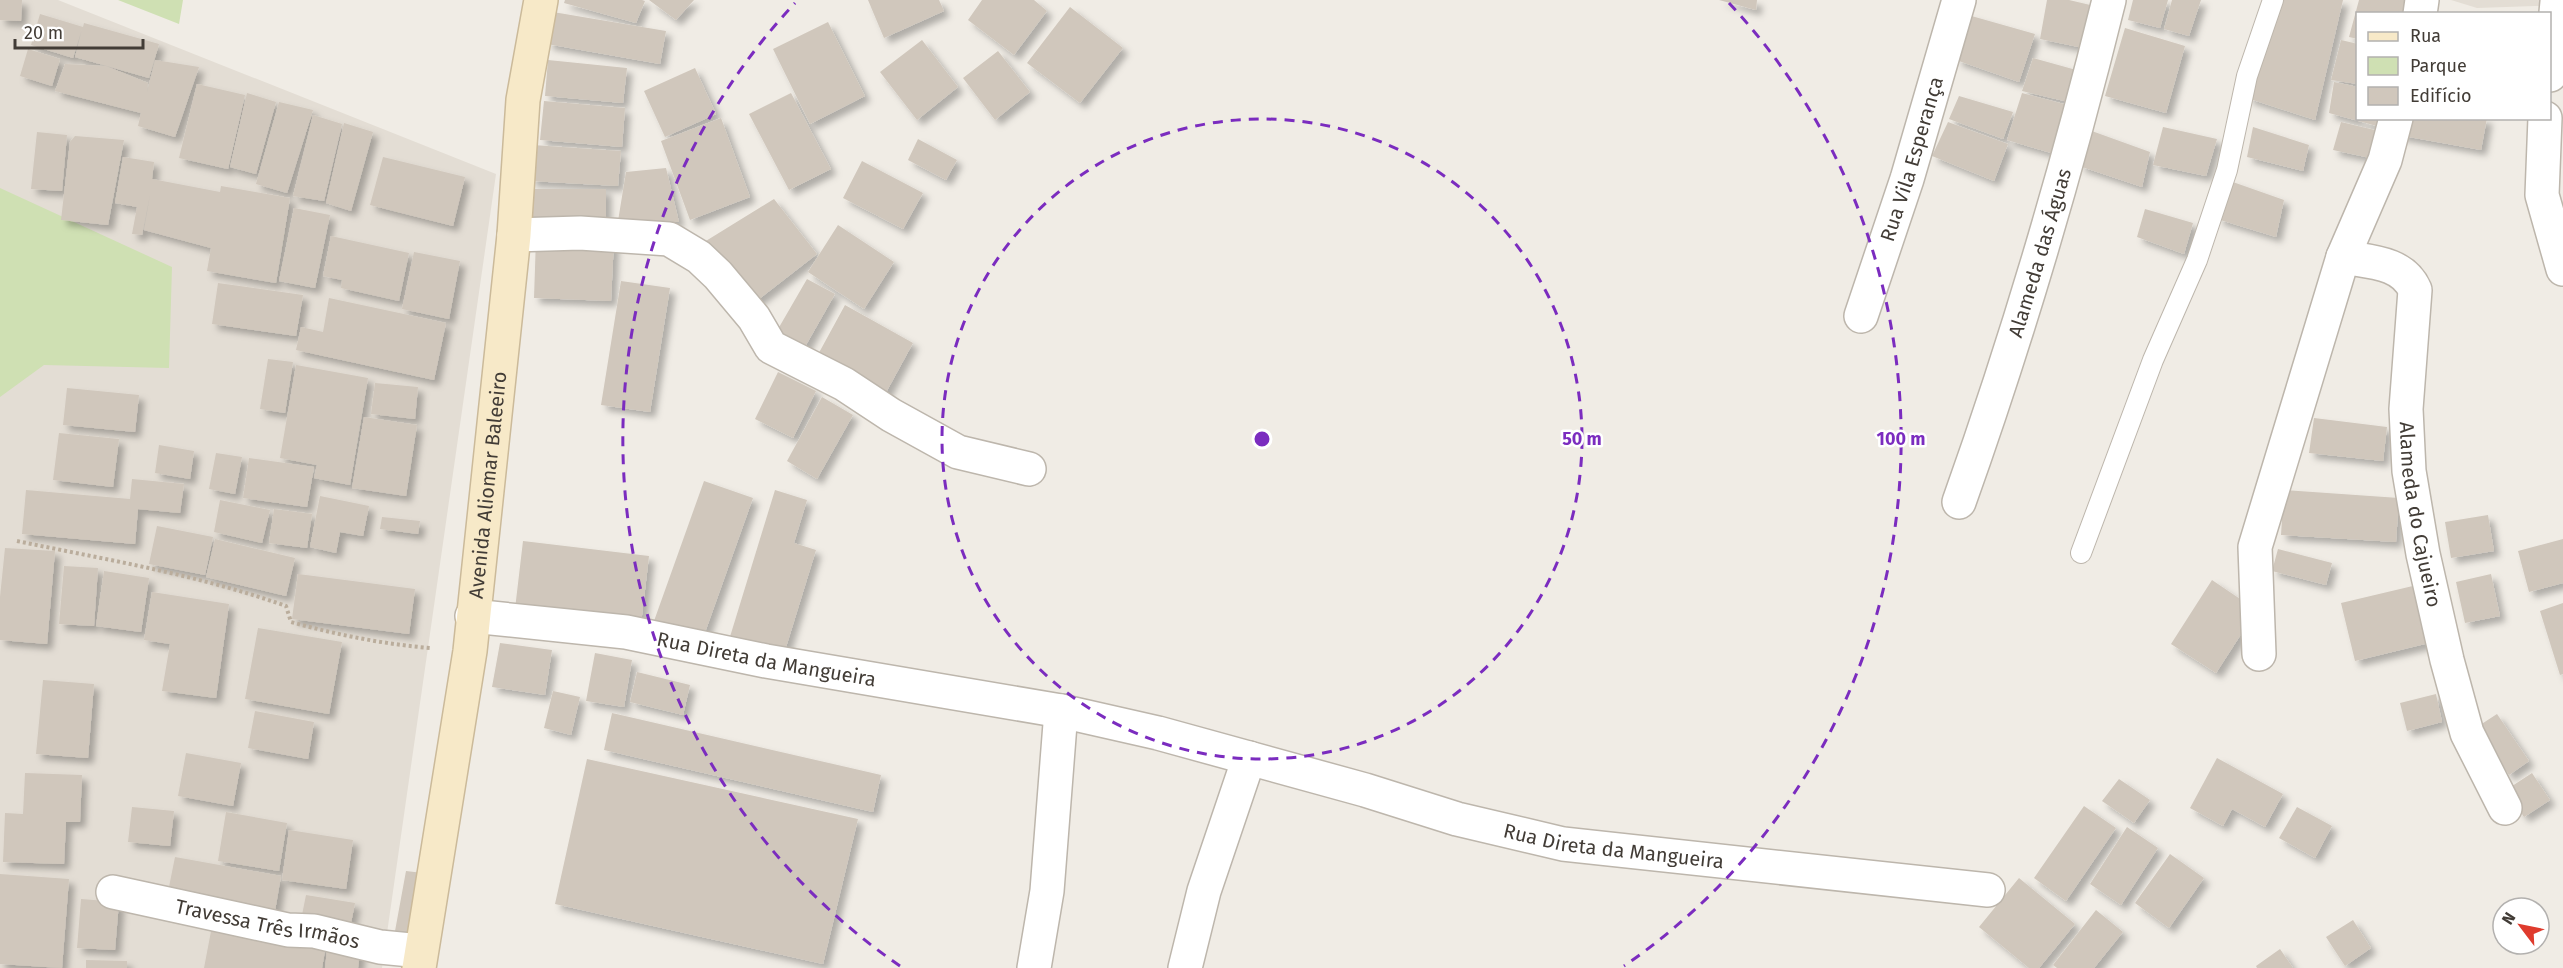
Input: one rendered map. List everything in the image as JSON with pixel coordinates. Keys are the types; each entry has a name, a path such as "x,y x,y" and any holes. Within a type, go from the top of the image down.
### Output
{"main road":[{"name":"Avenida Aliomar Baleeiro","path":"420,960 470,651 514,235 523,100 541,0"}],"street":[{"name":"Rua Vila Esperança","path":"1861,316 1921,136 1959,0"},
{"name":"Alameda das Águas","path":"1959,502 2002,381 2088,85 2109,0"},
{"path":"2551,38 2552,2"},
{"path":"2259,654 2255,547 2343,257 2385,160 2395,120"},
{"path":"2545,120 2542,195 2563,269"},
{"path":"514,235 580,233 669,239 699,256 718,275 754,318 771,347 844,384 891,415 958,452 1029,469"},
{"name":"Alameda do Cajueiro","path":"2343,257 2386,264 2410,279 2415,290 2406,409 2409,471 2423,554 2447,660 2467,733 2505,808"},
{"name":"Rua Direta da Mangueira","path":"472,616 626,632 766,661 1061,711 1158,733 1365,790 1457,819 1563,844 1988,890"},
{"path":"1034,968 1047,891 1061,711"},
{"path":"1185,968 1204,891 1250,758"},
{"name":"Travessa Três Irmãos","path":"113,892 288,930 314,931 380,947 420,960"}],"lane":[{"path":"2081,552 2153,360 2197,260 2227,170 2247,76 2273,0"}],"path":[{"path":"17,541 147,567 248,592 286,606 291,622 330,633 390,645 470,651"}],"shaded area":[{"path":"0,0 58,0 496,174 382,968 0,968"},
{"path":"2451,0 2563,0 2563,5 2477,8"}],"green space":[{"path":"118,0 183,0 179,24"},
{"path":"0,188 172,267 169,368 44,365 0,397"}],"building":[{"path":"0,0 22,0 21,21 0,20"},
{"path":"565,0 645,1 636,23 564,3"},
{"path":"649,0 694,0 676,20"},
{"path":"868,0 939,0 944,11 884,38"},
{"path":"982,0 1034,0 1047,11 1014,55 968,20"},
{"path":"1719,0 1757,0 1756,10"},
{"path":"2047,0 2069,0 2103,8 2093,50 2040,39"},
{"path":"2133,0 2168,0 2160,28 2128,20"},
{"path":"2172,0 2201,0 2189,36 2164,29"},
{"path":"2276,0 2343,0 2315,120 2247,98"},
{"path":"2359,0 2410,0 2407,12 2356,12 2356,39 2349,37"},
{"path":"1070,7 1123,48 1080,103 1027,63"},
{"path":"553,12 666,31 660,64 547,44"},
{"path":"40,14 83,27 84,23 159,44 149,78 75,57 82,29 73,58 31,45"},
{"path":"1968,15 2035,34 2019,82 1956,60"},
{"path":"828,22 865,96 810,124 773,49"},
{"path":"2125,28 2185,46 2166,113 2105,96"},
{"path":"922,40 958,87 917,120 880,72"},
{"path":"2341,40 2356,44 2356,84 2331,80"},
{"path":"28,49 60,59 52,86 20,76"},
{"path":"998,51 1030,92 995,120 963,78"},
{"path":"2033,58 2087,73 2077,104 2022,91"},
{"path":"155,60 199,67 175,137 138,126 141,113 55,91 65,64 106,66 148,83 147,92"},
{"path":"548,60 627,68 623,103 545,96"},
{"path":"695,68 716,114 665,137 644,91"},
{"path":"2334,82 2356,87 2356,120 2389,120 2388,129 2329,113"},
{"path":"197,84 245,95 228,169 179,158"},
{"path":"247,93 276,102 256,174 230,167"},
{"path":"791,93 831,169 789,190 749,114"},
{"path":"2022,93 2079,108 2065,157 2007,140"},
{"path":"1959,96 2013,112 2003,139 1949,119"},
{"path":"544,101 625,108 622,147 540,140"},
{"path":"279,102 313,110 287,193 256,184"},
{"path":"313,115 342,124 324,201 293,196"},
{"path":"721,118 750,197 690,220 661,141"},
{"path":"2402,120 2487,120 2481,150 2398,135"},
{"path":"1948,122 2008,144 1994,181 1932,156"},
{"path":"2341,122 2383,132 2375,159 2333,150"},
{"path":"344,123 373,132 351,211 326,203"},
{"path":"2163,127 2217,139 2206,176 2153,165"},
{"path":"2253,127 2309,145 2303,171 2247,157"},
{"path":"2089,130 2150,152 2142,187 2079,166"},
{"path":"37,132 67,135 62,191 31,189"},
{"path":"75,136 124,140 108,225 61,220 70,142"},
{"path":"918,139 957,160 946,180 908,160"},
{"path":"533,145 621,151 618,186 530,181"},
{"path":"123,157 154,162 152,179 220,192 221,186 290,198 276,283 207,271 211,248 144,230 150,195 142,235 132,234 137,207 115,203"},
{"path":"383,157 465,177 453,226 370,205"},
{"path":"862,161 923,193 903,229 843,198"},
{"path":"666,168 679,222 618,221 626,172"},
{"path":"2230,181 2284,200 2276,237 2217,219"},
{"path":"532,189 606,189 606,223 532,223"},
{"path":"774,199 817,254 750,306 701,244"},
{"path":"294,208 330,215 315,288 279,281"},
{"path":"2145,209 2193,223 2184,254 2137,237"},
{"path":"838,225 894,262 864,309 808,272"},
{"path":"331,236 409,253 399,301 341,288 342,280 323,276"},
{"path":"536,238 614,240 611,301 534,298"},
{"path":"414,252 460,261 449,319 402,309"},
{"path":"807,279 835,294 802,352 774,336"},
{"path":"621,281 670,288 650,412 601,405"},
{"path":"218,283 303,295 296,336 212,324"},
{"path":"329,298 446,323 434,380 296,350 301,327 323,332"},
{"path":"845,305 913,343 883,398 815,360"},
{"path":"268,359 293,362 285,413 260,409"},
{"path":"296,365 368,378 350,485 314,478 317,465 280,458"},
{"path":"778,372 816,391 793,438 755,419"},
{"path":"375,383 418,387 415,419 371,414"},
{"path":"67,388 139,395 135,432 63,425"},
{"path":"822,397 853,415 817,479 787,461"},
{"path":"364,417 417,425 406,496 352,488"},
{"path":"2314,418 2387,427 2383,461 2309,453"},
{"path":"59,433 119,439 113,487 53,480"},
{"path":"159,445 194,451 190,479 155,473"},
{"path":"216,453 242,457 235,494 209,489"},
{"path":"249,458 314,467 307,507 243,498"},
{"path":"132,479 184,484 180,513 138,509 135,544 22,534 26,490 130,499"},
{"path":"704,481 753,498 703,638 654,621"},
{"path":"775,490 807,500 794,543 816,550 783,657 729,640"},
{"path":"2284,490 2399,498 2396,542 2281,535"},
{"path":"320,496 369,506 363,536 340,532 336,553 310,547"},
{"path":"220,500 270,510 262,543 214,532"},
{"path":"274,509 312,514 307,548 269,543"},
{"path":"2488,515 2494,551 2451,558 2445,522"},
{"path":"382,517 420,521 418,534 380,529"},
{"path":"157,526 213,537 205,575 149,564"},
{"path":"215,539 295,558 286,596 206,577"},
{"path":"2563,539 2563,583 2529,592 2518,551"},
{"path":"523,541 649,556 641,624 515,609"},
{"path":"5,548 55,551 47,644 0,640 0,597"},
{"path":"2278,549 2332,563 2326,585 2272,571"},
{"path":"64,566 98,568 94,626 59,624"},
{"path":"104,571 149,578 141,632 96,626"},
{"path":"298,574 415,589 409,634 292,619"},
{"path":"2491,574 2500,616 2465,623 2456,582"},
{"path":"2212,580 2249,605 2240,620 2247,625 2216,673 2171,644"},
{"path":"2417,585 2429,643 2355,661 2341,603"},
{"path":"152,592 229,604 216,698 162,691 170,644 144,640"},
{"path":"2563,603 2563,674 2560,675 2540,611"},
{"path":"258,628 342,642 329,714 245,699"},
{"path":"500,643 552,650 545,695 492,687"},
{"path":"595,653 632,660 624,707 586,701"},
{"path":"637,672 690,685 683,715 630,702"},
{"path":"43,680 94,684 88,758 36,754"},
{"path":"553,691 580,697 571,735 544,728"},
{"path":"2436,694 2442,722 2407,731 2400,703"},
{"path":"255,711 314,722 308,759 248,748"},
{"path":"612,713 881,775 873,812 604,750"},
{"path":"2497,714 2529,761 2509,775 2477,727"},
{"path":"186,753 241,763 233,806 178,796"},
{"path":"2217,758 2283,794 2265,827 2232,809 2223,826 2190,808"},
{"path":"587,759 858,819 823,964 555,904"},
{"path":"25,773 82,775 80,822 66,822 64,864 3,862 5,813 23,814"},
{"path":"2532,773 2550,800 2524,817 2506,790"},
{"path":"2119,779 2150,800 2134,823 2102,801"},
{"path":"2084,806 2116,828 2066,901 2034,878"},
{"path":"132,807 174,811 170,846 128,842"},
{"path":"2297,807 2332,826 2315,858 2279,838"},
{"path":"226,812 287,823 279,871 218,861"},
{"path":"2127,827 2158,848 2121,905 2090,884"},
{"path":"289,830 353,840 346,889 282,880"},
{"path":"2170,854 2204,878 2169,928 2135,903"},
{"path":"175,857 281,876 274,917 167,897"},
{"path":"406,871 423,873 411,945 393,942"},
{"path":"0,874 69,879 62,968 0,964"},
{"path":"2019,878 2075,924 2039,968 2029,968 1979,927"},
{"path":"306,895 355,903 350,928 301,920"},
{"path":"81,899 119,902 115,950 77,948"},
{"path":"2096,910 2123,932 2094,968 2057,968 2053,965"},
{"path":"2353,920 2371,948 2345,966 2326,937"},
{"path":"212,926 326,945 322,968 204,968"},
{"path":"328,942 361,946 358,968 325,968"},
{"path":"2280,949 2293,968 2257,968 2256,966"},
{"path":"86,960 127,961 127,968 86,968"}]}
